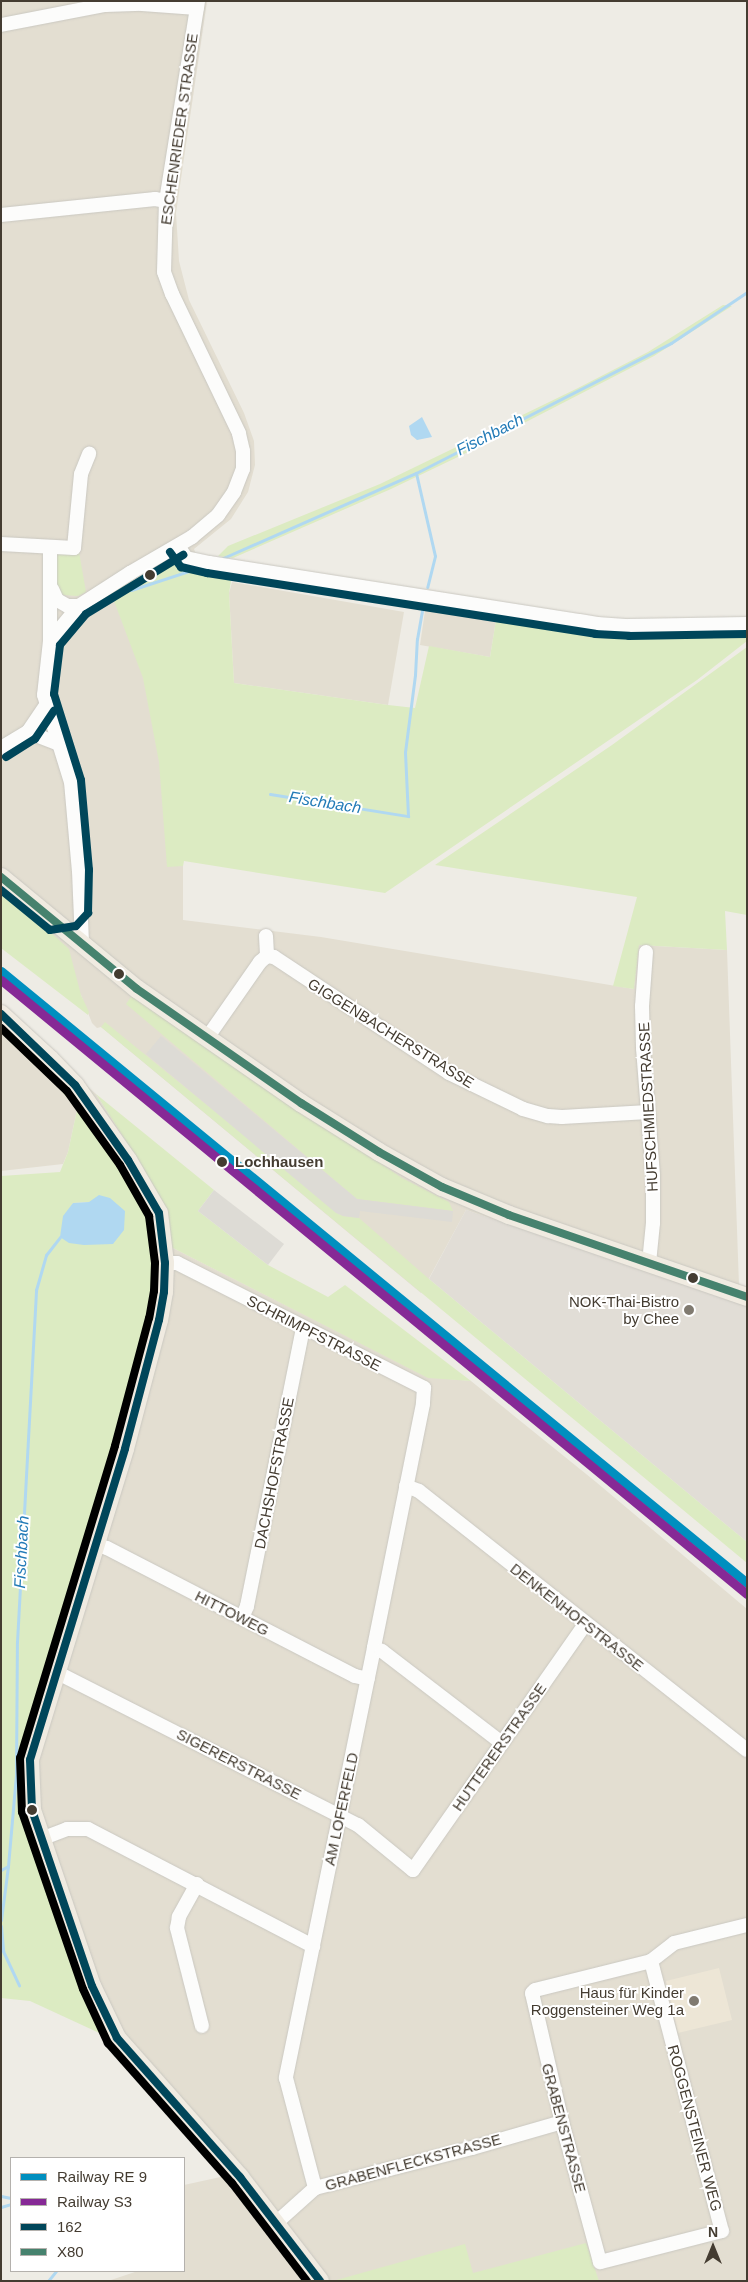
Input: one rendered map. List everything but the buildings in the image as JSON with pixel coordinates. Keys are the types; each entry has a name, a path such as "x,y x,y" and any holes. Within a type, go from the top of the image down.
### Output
{"main road":[{"path":"1,877 136,988 301,1103 379,1152 442,1186 509,1215 747,1297"},
{"path":"1,1014 75,1085 128,1160 158,1214 165,1263 164,1292 159,1320 125,1449 30,1760 30,1801 41,1839 92,1986 117,2038 240,2177 320,2281"}],"street":[{"path":"1,25 105,4 197,5"},
{"name":"ESCHENRIEDER STRASSE","path":"50,641 79,606 192,537 218,515 234,492 243,469 243,451 239,432 172,294 164,272 166,201 197,5"},
{"path":"1,215 155,199 166,201"},
{"path":"1,544 74,548 81,474 89,454"},
{"path":"178,546 186,558 209,563 597,624 629,626 747,624"},
{"path":"50,548 52,589 50,641 44,695 72,788 79,866 79,908 82,944"},
{"path":"52,589 57,600 68,606 79,606"},
{"path":"1,748 28,732 46,705"},
{"path":"28,732 60,744"},
{"path":"52,920 72,917 79,908"},
{"path":"208,1038 260,962 267,956 266,936"},
{"name":"HUFSCHMIEDSTRASSE","path":"646,952 642,1014 653,1175 653,1223 649,1263"},
{"name":"GIGGENBACHERSTRASSE","path":"267,956 283,964 449,1073 523,1109 548,1116 562,1117 648,1112"},
{"name":"SCHRIMPFSTRASSE","path":"165,1263 177,1263 424,1388 417,1429"},
{"name":"DACHSHOFSTRASSE","path":"242,1618 247,1606 303,1328"},
{"name":"AM LOFERFELD","path":"314,2188 286,2082 417,1429"},
{"name":"DENKENHOFSTRASSE","path":"406,1486 419,1491 585,1624 747,1750"},
{"name":"HITTOWEG","path":"96,1545 108,1548 356,1676 368,1679"},
{"name":"HUTTERERSTRASSE","path":"413,1870 585,1624"},
{"path":"374,1648 382,1651 502,1743"},
{"name":"SIGERERSTRASSE","path":"56,1672 358,1825 413,1870"},
{"path":"41,1839 67,1829 88,1829 313,1946"},
{"path":"197,1884 179,1917 176,1928 202,2026"},
{"path":"651,1961 674,1943 747,1925"},
{"name":"GRABENSTRASSE","path":"600,2262 562,2122 532,1994 534,1990 651,1961"},
{"name":"ROGGENSTEINER WEG","path":"600,2262 722,2231 651,1961"},
{"name":"GRABENFLECKSTRASSE","path":"276,2223 314,2188 463,2150 562,2122"}],"shaded area":[{"path":"1,1 207,1 176,213 179,261 189,300 244,413 254,441 255,465 248,492 231,519 194,549 202,571 211,572 173,684 183,866 183,920 321,937 634,989 638,945 727,950 739,1285 730,1301 466,1210 421,1293 101,1027 97,1028 92,1023 81,995 1,888"},
{"path":"232,582 404,612 388,705 234,683 229,593"},
{"path":"426,604 497,614 490,657 420,645"},
{"path":"1,1010 96,1094 143,1168 126,1172 82,1103 54,1082 77,1110 68,1152 63,1164 1,1171"},
{"path":"161,1036 357,1199 453,1211 452,1222 360,1211 359,1218 336,1213 146,1054"},
{"path":"214,1190 284,1244 268,1265 198,1211"},
{"path":"466,1210 747,1306 747,1542 429,1279"},
{"path":"171,1247 428,1377 471,1381 596,1482 747,1609 747,2281 108,2281 135,2272 185,2272 185,2185 225,2176 108,2037 23,1802 20,1755 67,1619 158,1272"},
{"path":"719,1968 732,2020 678,2033 666,1981"}],"green space":[{"path":"723,305 732,306 654,356 462,455 391,489 233,558 218,556 228,546 380,484 578,388 648,352"},
{"path":"54,551 79,552 86,592 78,596 63,595 56,589"},
{"path":"172,559 202,571 232,576 229,593 234,683 388,705 415,708 429,646 490,657 496,620 611,636 747,631 747,641 697,680 385,893 184,861 183,866 167,867 159,762 143,678 111,593"},
{"path":"747,647 747,915 725,911 727,950 639,945 634,989 613,986 637,897 435,865 612,745"},
{"path":"1,888 69,949 81,995 89,1012 88,1015 1,948"},
{"path":"135,996 402,1178 449,1202 453,1211 357,1199 126,1004 131,997"},
{"path":"105,1022 343,1216 359,1218 429,1279 747,1542 747,1563 101,1027"},
{"path":"57,1073 82,1103 151,1213 159,1272 67,1619 20,1755 23,1802 108,2037 30,2001 1,1998 1,1176 60,1172 68,1152 77,1110 54,1082","holes":["89,1202 60,1237 73,1203"]},
{"path":"96,1094 214,1190 198,1211 268,1265 328,1297 345,1285 471,1381 428,1378 171,1247 162,1211 143,1168"},
{"path":"586,2243 599,2281 333,2281 465,2244 473,2273"}],"water":[{"path":"422,417 432,437 417,440 411,435 409,426"},
{"path":"99,1195 110,1198 125,1211 124,1230 113,1244 84,1245 69,1243 60,1237 63,1216 73,1203 89,1202"}],"waterway":[{"name":"Fischbach","path":"223,558 416,473 671,343 747,292"},
{"path":"416,473 435,556 427,587"},
{"name":"Fischbach","path":"131,590 198,568"},
{"name":"Fischbach","path":"270,794 408,816 405,752 415,675 417,639 423,605"},
{"name":"Fischbach","path":"1,1870 8,1866 16,1775 17,1642 36,1290 46,1255 60,1237"},
{"path":"1,1920 8,1866"},
{"path":"1,1926 3,1951 19,1986"},
{"name":"Fischbach","path":"1,2196 10,2198"},
{"path":"1,2207 10,2204"},
{"name":"Fischbach","path":"48,2281 55,2272"}],"transit line":[{"path":"170,552 181,567 207,573 595,634 629,636 747,634"},
{"path":"1,890 50,930 76,926 88,913 89,870 81,780 54,694 60,645 86,614 183,555"},
{"path":"6,757 35,739 54,711"},
{"name":"X80","path":"1,877 137,989 301,1103 379,1152 442,1187 509,1215 747,1297"},
{"path":"1,971 747,1583"},
{"name":"162","path":"1,1014 75,1085 128,1160 159,1213 165,1263 164,1292 159,1320 125,1449 30,1760 32,1810 92,1986 117,2038 240,2177 320,2281"},
{"path":"1,1028 67,1091 120,1165 149,1216 155,1263 154,1291 149,1318 115,1446 20,1758 22,1812 83,1989 108,2043 232,2183 307,2281"}],"rail line":[{"name":"S3","path":"1,980 747,1594"}],"place":[{"name":"Lochhausen","path":"222,1162"},
{"name":"NOK-Thai-Bistro by Chee","path":"689,1310"},
{"name":"Haus für Kinder Roggensteiner Weg 1a","path":"694,2001"}]}
